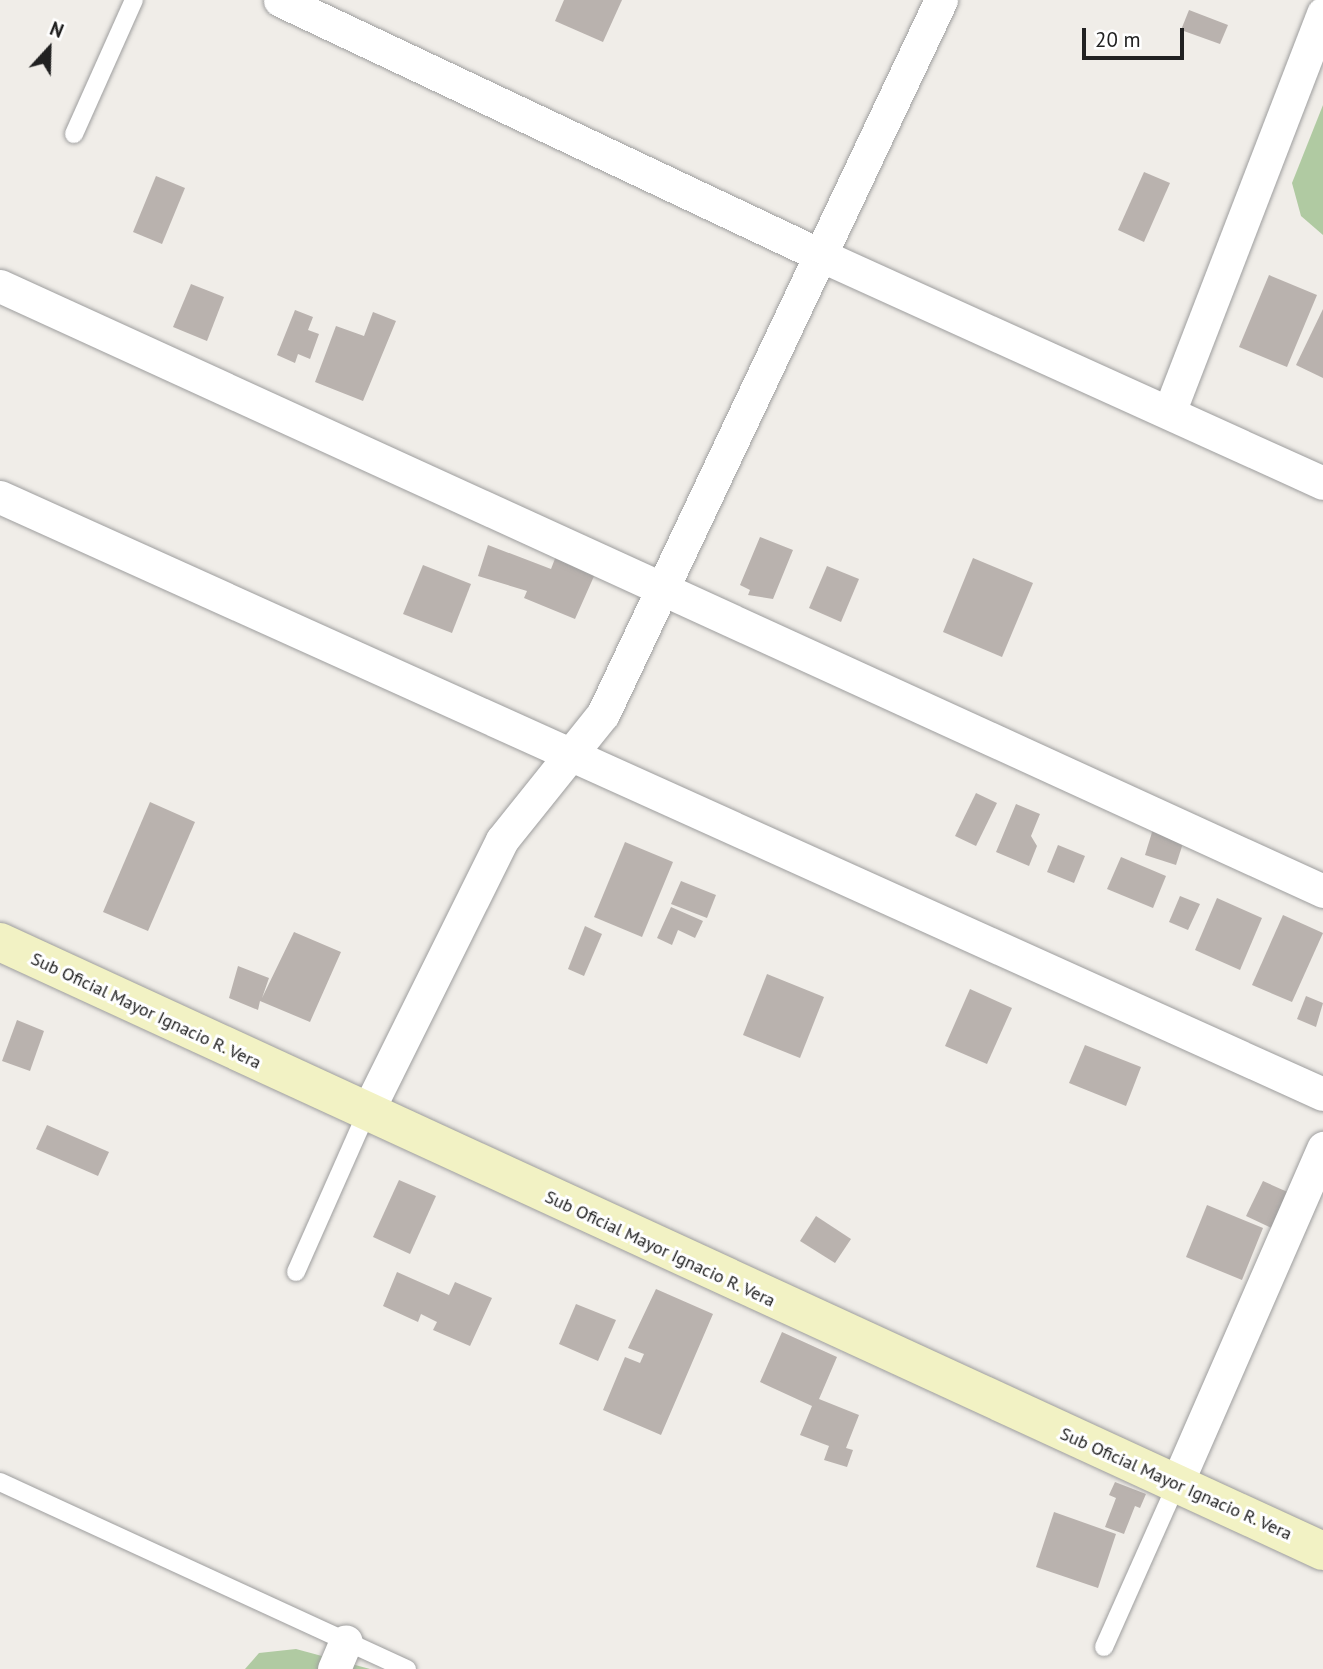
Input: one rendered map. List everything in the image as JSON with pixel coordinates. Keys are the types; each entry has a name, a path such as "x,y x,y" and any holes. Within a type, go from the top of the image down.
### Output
{"street":[{"path":"280,0 820,255 1170,410 1323,482"},
{"path":"366,1114 502,840 603,714 941,0"},
{"path":"1170,410 1323,14"},
{"path":"0,286 1323,891"},
{"path":"0,497 572,752 1323,1094"},
{"name":"Sub Oficial Mayor Ignacio R. Vera","path":"0,943 366,1114 1323,1551"},
{"path":"1176,1485 1323,1148"}],"lane":[{"path":"74,134 134,0"},
{"path":"296,1272 366,1114"},
{"path":"0,1482 340,1655 407,1669"},
{"path":"1104,1647 1176,1485"}],"green space":[{"path":"1323,105 1323,235 1301,216 1292,183"},
{"path":"296,1649 370,1669 245,1669 259,1653"}],"building":[{"path":"564,0 622,0 603,42 555,21"},
{"path":"1189,10 1228,25 1220,44 1181,30"},
{"path":"1144,172 1170,183 1144,242 1118,230"},
{"path":"156,176 185,188 162,244 133,232"},
{"path":"1269,275 1317,295 1287,367 1239,347"},
{"path":"191,284 224,297 207,341 173,327"},
{"path":"1323,309 1323,378 1296,365"},
{"path":"295,310 313,317 308,330 319,334 310,359 298,354 295,363 277,355"},
{"path":"373,312 396,321 363,401 315,382 336,326 364,336"},
{"path":"760,537 793,550 773,599 748,595 750,590 740,585"},
{"path":"488,545 551,569 556,556 595,574 575,619 524,598 527,591 478,576"},
{"path":"973,558 1033,583 1002,657 943,632"},
{"path":"423,565 471,584 452,633 403,614"},
{"path":"827,566 859,579 841,622 809,608"},
{"path":"976,793 997,803 976,846 955,836"},
{"path":"150,802 195,822 148,931 103,912"},
{"path":"1016,804 1040,814 1031,836 1037,846 1029,866 996,852"},
{"path":"1153,829 1184,840 1176,865 1145,855"},
{"path":"625,842 673,862 642,937 594,917"},
{"path":"1058,845 1085,856 1074,883 1047,872"},
{"path":"1121,857 1166,876 1153,908 1107,889"},
{"path":"681,881 716,895 707,918 671,904"},
{"path":"1180,896 1200,904 1188,930 1169,922"},
{"path":"1217,898 1262,918 1240,970 1195,950"},
{"path":"671,907 703,921 695,938 678,930 672,945 657,938"},
{"path":"1283,915 1323,933 1292,1002 1252,985"},
{"path":"585,926 602,934 584,976 568,969"},
{"path":"294,932 341,952 310,1022 260,1001 258,1010 229,998 238,966 269,978 262,998"},
{"path":"767,974 824,997 800,1058 743,1035"},
{"path":"970,989 1012,1008 987,1064 945,1046"},
{"path":"1306,996 1323,1003 1316,1027 1297,1019"},
{"path":"17,1020 44,1031 30,1071 2,1061"},
{"path":"1085,1045 1141,1067 1126,1106 1069,1083"},
{"path":"47,1125 109,1152 98,1176 36,1149"},
{"path":"399,1180 436,1196 410,1254 373,1237"},
{"path":"1263,1181 1292,1194 1276,1230 1246,1216"},
{"path":"1207,1205 1263,1228 1242,1280 1186,1257"},
{"path":"816,1216 851,1239 835,1263 800,1241"},
{"path":"397,1272 449,1295 455,1282 492,1298 470,1346 433,1330 437,1322 421,1314 418,1322 383,1306"},
{"path":"656,1289 713,1314 661,1435 603,1410 625,1357 640,1363 644,1354 628,1348"},
{"path":"576,1304 616,1320 598,1361 559,1344"},
{"path":"782,1332 837,1357 819,1399 859,1415 846,1448 853,1450 847,1467 824,1460 829,1446 800,1435 812,1406 760,1382"},
{"path":"1115,1482 1146,1494 1140,1508 1135,1506 1124,1534 1105,1527 1116,1498 1109,1495"},
{"path":"1054,1512 1116,1534 1098,1588 1036,1567"}]}
